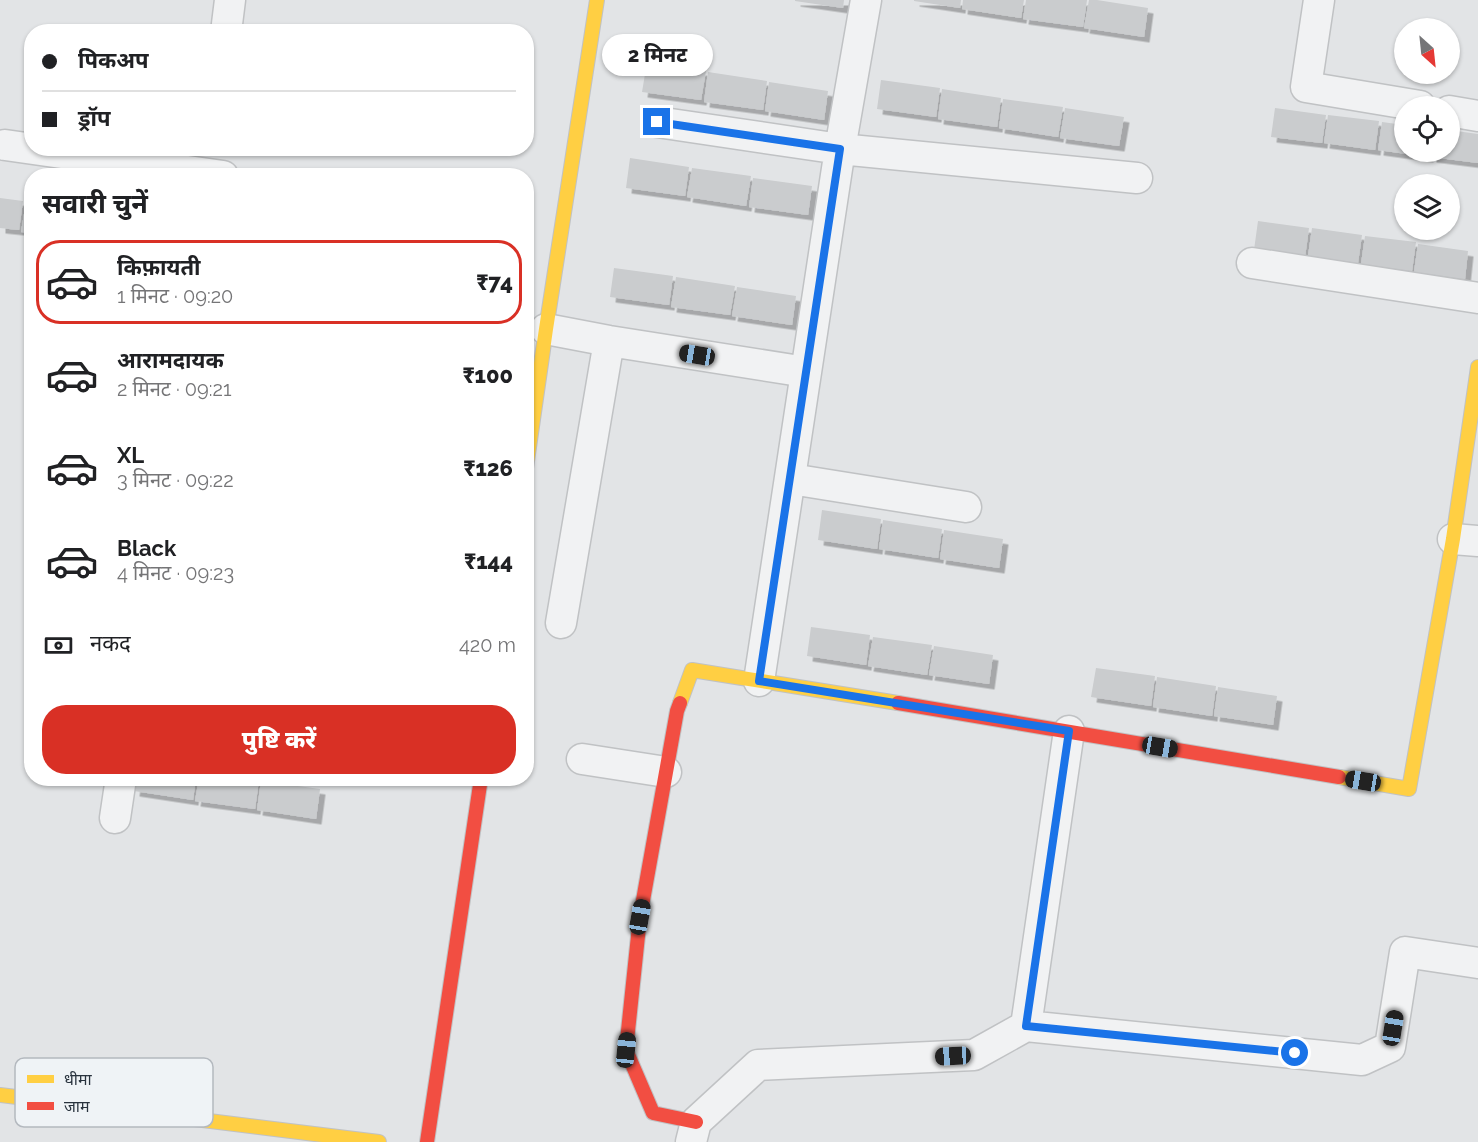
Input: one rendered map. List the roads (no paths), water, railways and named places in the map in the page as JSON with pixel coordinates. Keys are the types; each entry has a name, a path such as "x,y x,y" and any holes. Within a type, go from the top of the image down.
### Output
{"street":[{"path":"227,24 230,0"},
{"path":"534,412 597,0"},
{"path":"759,681 840,149 866,0"},
{"path":"1319,0 1306,87 1394,102"},
{"path":"1460,113 1478,116"},
{"path":"657,122 840,149 1137,178"},
{"path":"5,145 24,147"},
{"path":"104,156 211,168"},
{"path":"1252,263 1478,298"},
{"path":"546,329 806,372"},
{"path":"561,623 609,340"},
{"path":"1478,367 1466,540 1409,789 692,670 677,711 638,932 626,1050 653,1113 694,1132 758,1065 974,1055 1026,1026 1362,1060 1390,1047 1405,952 1478,963"},
{"path":"791,479 966,507"},
{"path":"1026,1026 1069,731"},
{"path":"582,759 666,772"},
{"path":"115,818 119,786"},
{"path":"427,1142 480,786"},
{"path":"0,1095 15,1097"},
{"path":"213,1121 379,1142"}]}
